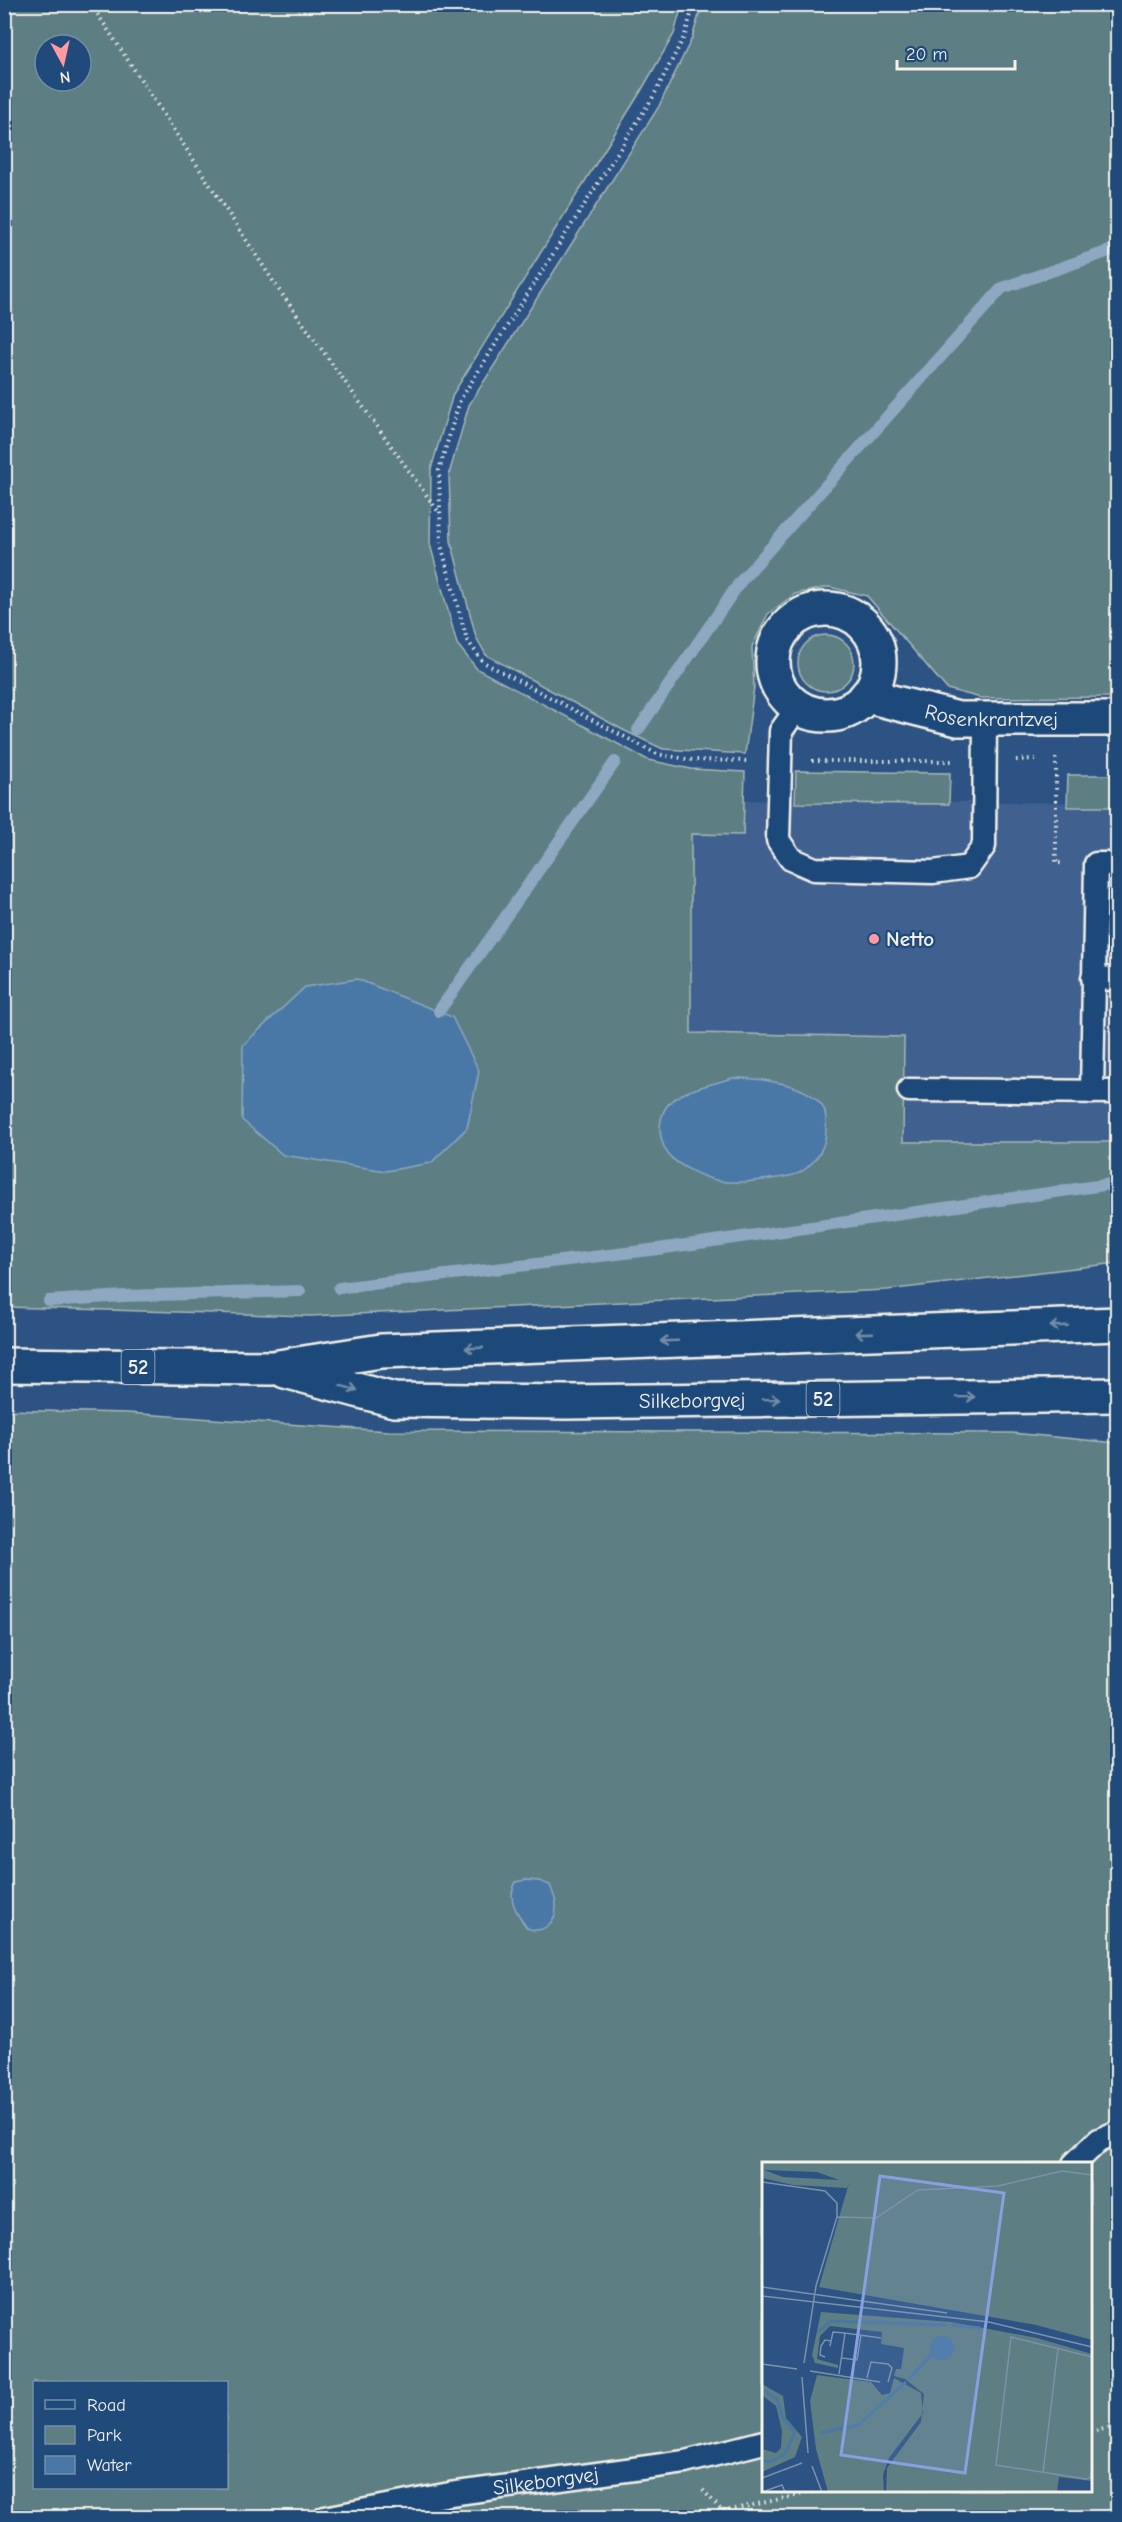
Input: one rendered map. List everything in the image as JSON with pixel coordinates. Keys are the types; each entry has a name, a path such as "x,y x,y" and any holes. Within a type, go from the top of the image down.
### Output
{"main road":[{"path":"834,609 856,617 871,633 879,654 879,676 868,696 851,710 829,716 807,712 798,706 789,700 776,682 772,660 778,638 792,621 812,610 834,609"},
{"name":"Rosenkrantzvej","path":"868,696 958,719 1118,719"},
{"name":"Silkeborgvej","path":"4,1365 272,1368 381,1351 1118,1324"},
{"name":"Silkeborgvej","path":"272,1368 394,1400 566,1402 1118,1395"}],"lane":[{"path":"798,706 781,731 778,840 791,858 814,869 933,872 969,867 984,846 984,720"},
{"path":"1092,1092 1093,978 1107,864"},
{"path":"1093,978 1118,979"},
{"path":"909,1090 1118,1092"},
{"path":"1075,2162 1099,2140 1118,2132"},
{"name":"Silkeborgvej","path":"325,2517 450,2494 685,2462 762,2443"}],"path":[{"path":"91,4 279,290 440,515"},
{"path":"694,4 685,35 653,97 460,400 439,470 440,515 441,545 467,640 483,662 657,754 693,760 780,761 1066,758"},
{"path":"1056,758 1056,863 1107,864"},
{"path":"1092,2432 1118,2426"},
{"path":"685,2462 705,2492 723,2512 740,2517"},
{"path":"694,2517 812,2492"}],"shaded area":[{"path":"686,800 1117,803 1117,1142 902,1142 903,1037 691,1034"}],"green space":[{"path":"5,5 682,5 674,34 641,91 453,394 431,469 430,544 457,644 477,669 648,760 691,769 745,772 743,835 691,834 691,1033 904,1037 903,1142 1117,1142 1117,1263 887,1290 310,1316 5,1307"},
{"path":"702,5 1117,5 1117,697 981,698 947,689 867,596 829,587 795,594 768,614 752,647 754,687 745,754 663,749 623,730 486,655 476,637 451,541 449,474 469,405 658,108 692,38"},
{"path":"820,635 832,635 842,639 850,647 854,663 850,679 842,687 832,691 820,691 810,687 802,679 798,669 798,657 802,647 810,639"},
{"path":"796,771 950,773 949,804 795,803"},
{"path":"1068,775 1117,775 1117,807 1067,807"},
{"path":"4,1410 127,1413 388,1431 1012,1433 1117,1443 1117,2517 5,2517"}],"water":[{"path":"357,979 452,1017 479,1071 467,1128 431,1163 386,1171 283,1155 242,1120 243,1045 305,987"},
{"path":"733,1078 770,1081 796,1088 808,1093 824,1109 826,1123 824,1143 813,1162 804,1170 783,1177 726,1182 692,1171 668,1154 664,1147 660,1123 665,1108 670,1102 689,1091"},
{"path":"525,1880 550,1885 555,1900 554,1917 548,1926 538,1930 527,1928 512,1900 516,1882"}],"waterway":[{"path":"638,730 740,582 1002,288 1118,248"},
{"path":"439,1011 615,762"},
{"path":"339,1288 658,1249 1118,1183"},
{"path":"49,1301 124,1296 300,1291"}],"place":[{"name":"Netto","path":"874,939"}]}
